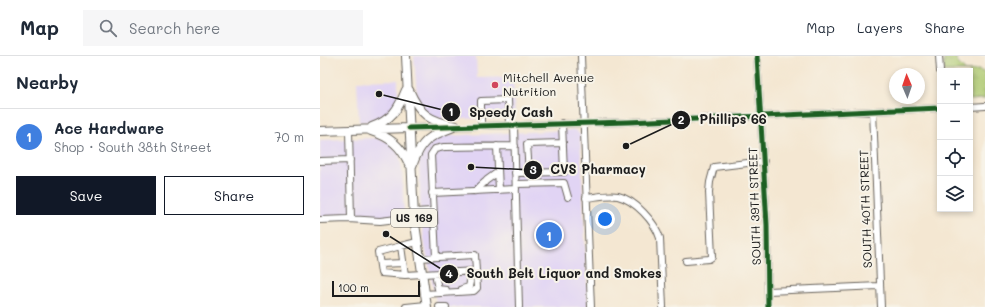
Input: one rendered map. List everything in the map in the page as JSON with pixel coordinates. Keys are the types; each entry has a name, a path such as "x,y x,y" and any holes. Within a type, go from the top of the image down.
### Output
{"main road":[{"name":"US 169","path":"406,56 414,214 426,306"},
{"path":"407,86 416,104 426,116 441,123 456,126"},
{"path":"366,129 385,121 397,110 407,86"},
{"path":"411,170 419,148 424,141 456,126"},
{"path":"320,131 409,128"},
{"path":"366,129 391,139 398,145 403,152 411,170"}],"street":[{"path":"581,56 591,307"},
{"name":"SOUTH 39TH STREET","path":"757,56 767,225 768,307"},
{"path":"939,56 940,68"},
{"path":"481,126 481,101 508,100 515,146 519,307"},
{"path":"973,107 985,106"},
{"path":"409,128 628,122 937,108"},
{"name":"SOUTH 40TH STREET","path":"873,111 880,307"},
{"path":"515,173 564,172 562,123"},
{"path":"349,130 351,219"},
{"path":"529,173 527,144 563,143"},
{"path":"497,146 499,190"},
{"path":"436,256 431,155 435,149 444,147 515,146"},
{"path":"320,160 350,160"},
{"path":"686,261 709,259 712,256 709,192 714,167 764,161"},
{"path":"475,191 498,172"},
{"path":"432,193 499,190 564,183 568,197"},
{"path":"586,198 617,196 629,201 642,210 658,231 660,238 663,307"},
{"path":"320,220 351,219 380,221 433,210"},
{"path":"417,242 378,252 381,273 422,275 476,271"},
{"path":"401,246 405,275"},
{"path":"419,258 475,255 477,288 474,291 424,294"},
{"path":"380,264 403,263"},
{"path":"438,274 436,279 438,289 463,289 469,287 470,282 468,272"},
{"path":"768,291 879,286"},
{"path":"406,307 426,306"},
{"path":"439,307 446,307"}],"shaded area":[{"path":"414,56 476,56 477,78 513,77 515,118 435,118 422,110 417,97"},
{"path":"398,80 398,98 394,110 379,120 359,122 357,81"},
{"path":"576,130 580,135 588,307 437,307 421,219 419,164 422,150 426,145 438,137 444,136"},
{"path":"376,138 390,142 399,153 402,169 404,214 397,217 320,218 320,140"}],"green space":[{"path":"944,56 955,56 958,63 963,68 944,68"},
{"path":"973,70 979,70 985,73 985,99 973,100"}],"cycle path":[{"path":"757,56 767,225 768,307"},
{"path":"409,128 628,122 937,108"}],"place":[{"name":"Mitchell Avenue Nutrition","path":"495,85"},
{"name":"Speedy Cash","path":"379,94"},
{"name":"Phillips 66","path":"626,146"},
{"name":"CVS Pharmacy","path":"471,167"},
{"name":"South Belt Liquor and Smokes","path":"386,234"},
{"name":"Ace Hardware","path":"549,235"}]}
